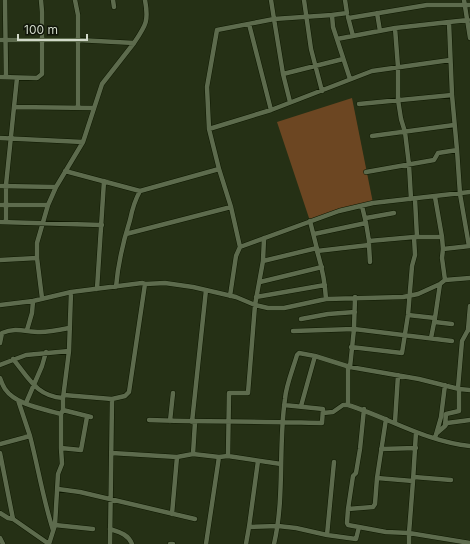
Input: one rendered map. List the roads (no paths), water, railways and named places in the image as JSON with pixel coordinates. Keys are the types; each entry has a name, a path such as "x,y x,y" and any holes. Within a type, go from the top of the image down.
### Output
{"street":[{"path":"5,0 7,41 6,77"},
{"path":"0,77 37,78 41,76 42,12 40,0"},
{"path":"76,0 78,15 78,108"},
{"path":"112,0 114,7"},
{"path":"42,298 37,258 37,243 48,205 65,171 84,142 93,108 102,84 144,28 147,21 145,0"},
{"path":"271,0 290,102"},
{"path":"304,0 311,49 322,91"},
{"path":"345,0 353,36"},
{"path":"464,0 467,6 470,38"},
{"path":"230,296 236,256 240,247 231,207 219,169 209,128 207,88 216,32 219,29 274,20 377,13 427,4 467,6"},
{"path":"377,13 380,31"},
{"path":"332,15 333,27 350,79"},
{"path":"337,39 395,28 468,20"},
{"path":"443,249 470,246 460,194 452,95 449,22"},
{"path":"249,24 271,110"},
{"path":"352,347 400,354 403,352 406,334 412,266 415,255 415,237 413,199 405,132 398,100 398,67 395,28"},
{"path":"0,40 134,42"},
{"path":"284,74 315,65 344,59"},
{"path":"209,128 271,110 372,71 450,60"},
{"path":"6,222 3,205 17,78"},
{"path":"359,104 452,95"},
{"path":"14,107 93,108"},
{"path":"372,136 454,125"},
{"path":"0,138 84,142"},
{"path":"366,172 434,160 438,153 457,150"},
{"path":"65,171 140,191 219,169"},
{"path":"97,289 104,181"},
{"path":"0,186 56,187"},
{"path":"116,287 119,263 126,234 134,203 140,191"},
{"path":"240,247 339,211 362,206 470,192"},
{"path":"435,197 442,237 442,258 445,280"},
{"path":"3,205 48,205"},
{"path":"362,206 366,221 370,262"},
{"path":"126,234 231,207"},
{"path":"314,234 394,213"},
{"path":"310,221 322,267 326,299"},
{"path":"0,222 102,225"},
{"path":"263,261 317,250 369,243 415,237 442,237"},
{"path":"228,456 229,393 248,393 255,305 263,261 264,238"},
{"path":"0,260 37,258"},
{"path":"260,282 322,267"},
{"path":"0,305 33,301 71,292 142,283 165,283 206,290 268,308 284,308 326,299 355,297 395,298 410,296 440,284 445,280 470,278"},
{"path":"13,359 45,395 53,397 64,396 112,399 128,395 145,284"},
{"path":"431,338 440,284"},
{"path":"256,297 325,285"},
{"path":"193,454 193,422 206,290"},
{"path":"0,513 13,519 49,544 54,528 58,474 62,464 60,448 62,412 69,351 71,292"},
{"path":"348,405 349,366 354,329 355,297"},
{"path":"27,330 33,301"},
{"path":"445,426 446,414 459,411 458,388 462,341 469,330 470,306"},
{"path":"301,319 328,314 355,312"},
{"path":"408,315 452,324"},
{"path":"0,343 2,333 5,332 22,329 39,332 69,328"},
{"path":"293,331 354,329 406,334 452,341"},
{"path":"0,365 26,354 69,351"},
{"path":"26,403 42,366 46,352"},
{"path":"274,544 278,526 284,405 297,355 302,353 349,366 470,390"},
{"path":"301,406 315,356"},
{"path":"395,422 398,375"},
{"path":"0,378 5,389 18,400 36,407 89,417 81,450 60,448"},
{"path":"436,436 445,385"},
{"path":"170,421 173,393"},
{"path":"110,544 112,399"},
{"path":"18,400 30,436 42,490 54,528"},
{"path":"149,420 193,422 228,421 322,423 323,409 284,405"},
{"path":"323,413 333,412 343,405 348,405 395,422 416,432 436,436 449,443 470,446"},
{"path":"364,410 360,449 356,473 353,476 348,509 348,525 386,532 410,533 445,542 470,543"},
{"path":"348,509 373,507 375,504 377,478 386,419"},
{"path":"436,436 447,423 470,420"},
{"path":"409,544 416,432"},
{"path":"0,444 30,436"},
{"path":"381,449 416,448"},
{"path":"0,453 13,519"},
{"path":"112,453 177,457 193,454 219,457 228,456 281,464"},
{"path":"172,514 177,457"},
{"path":"206,544 219,457"},
{"path":"246,544 258,461"},
{"path":"328,535 334,462"},
{"path":"377,478 451,480"},
{"path":"58,489 80,492 194,519"},
{"path":"249,527 278,526 296,528 356,539 359,528"},
{"path":"54,528 93,529"},
{"path":"110,529 120,532 129,538 132,544"},
{"path":"0,538 3,544"}]}
